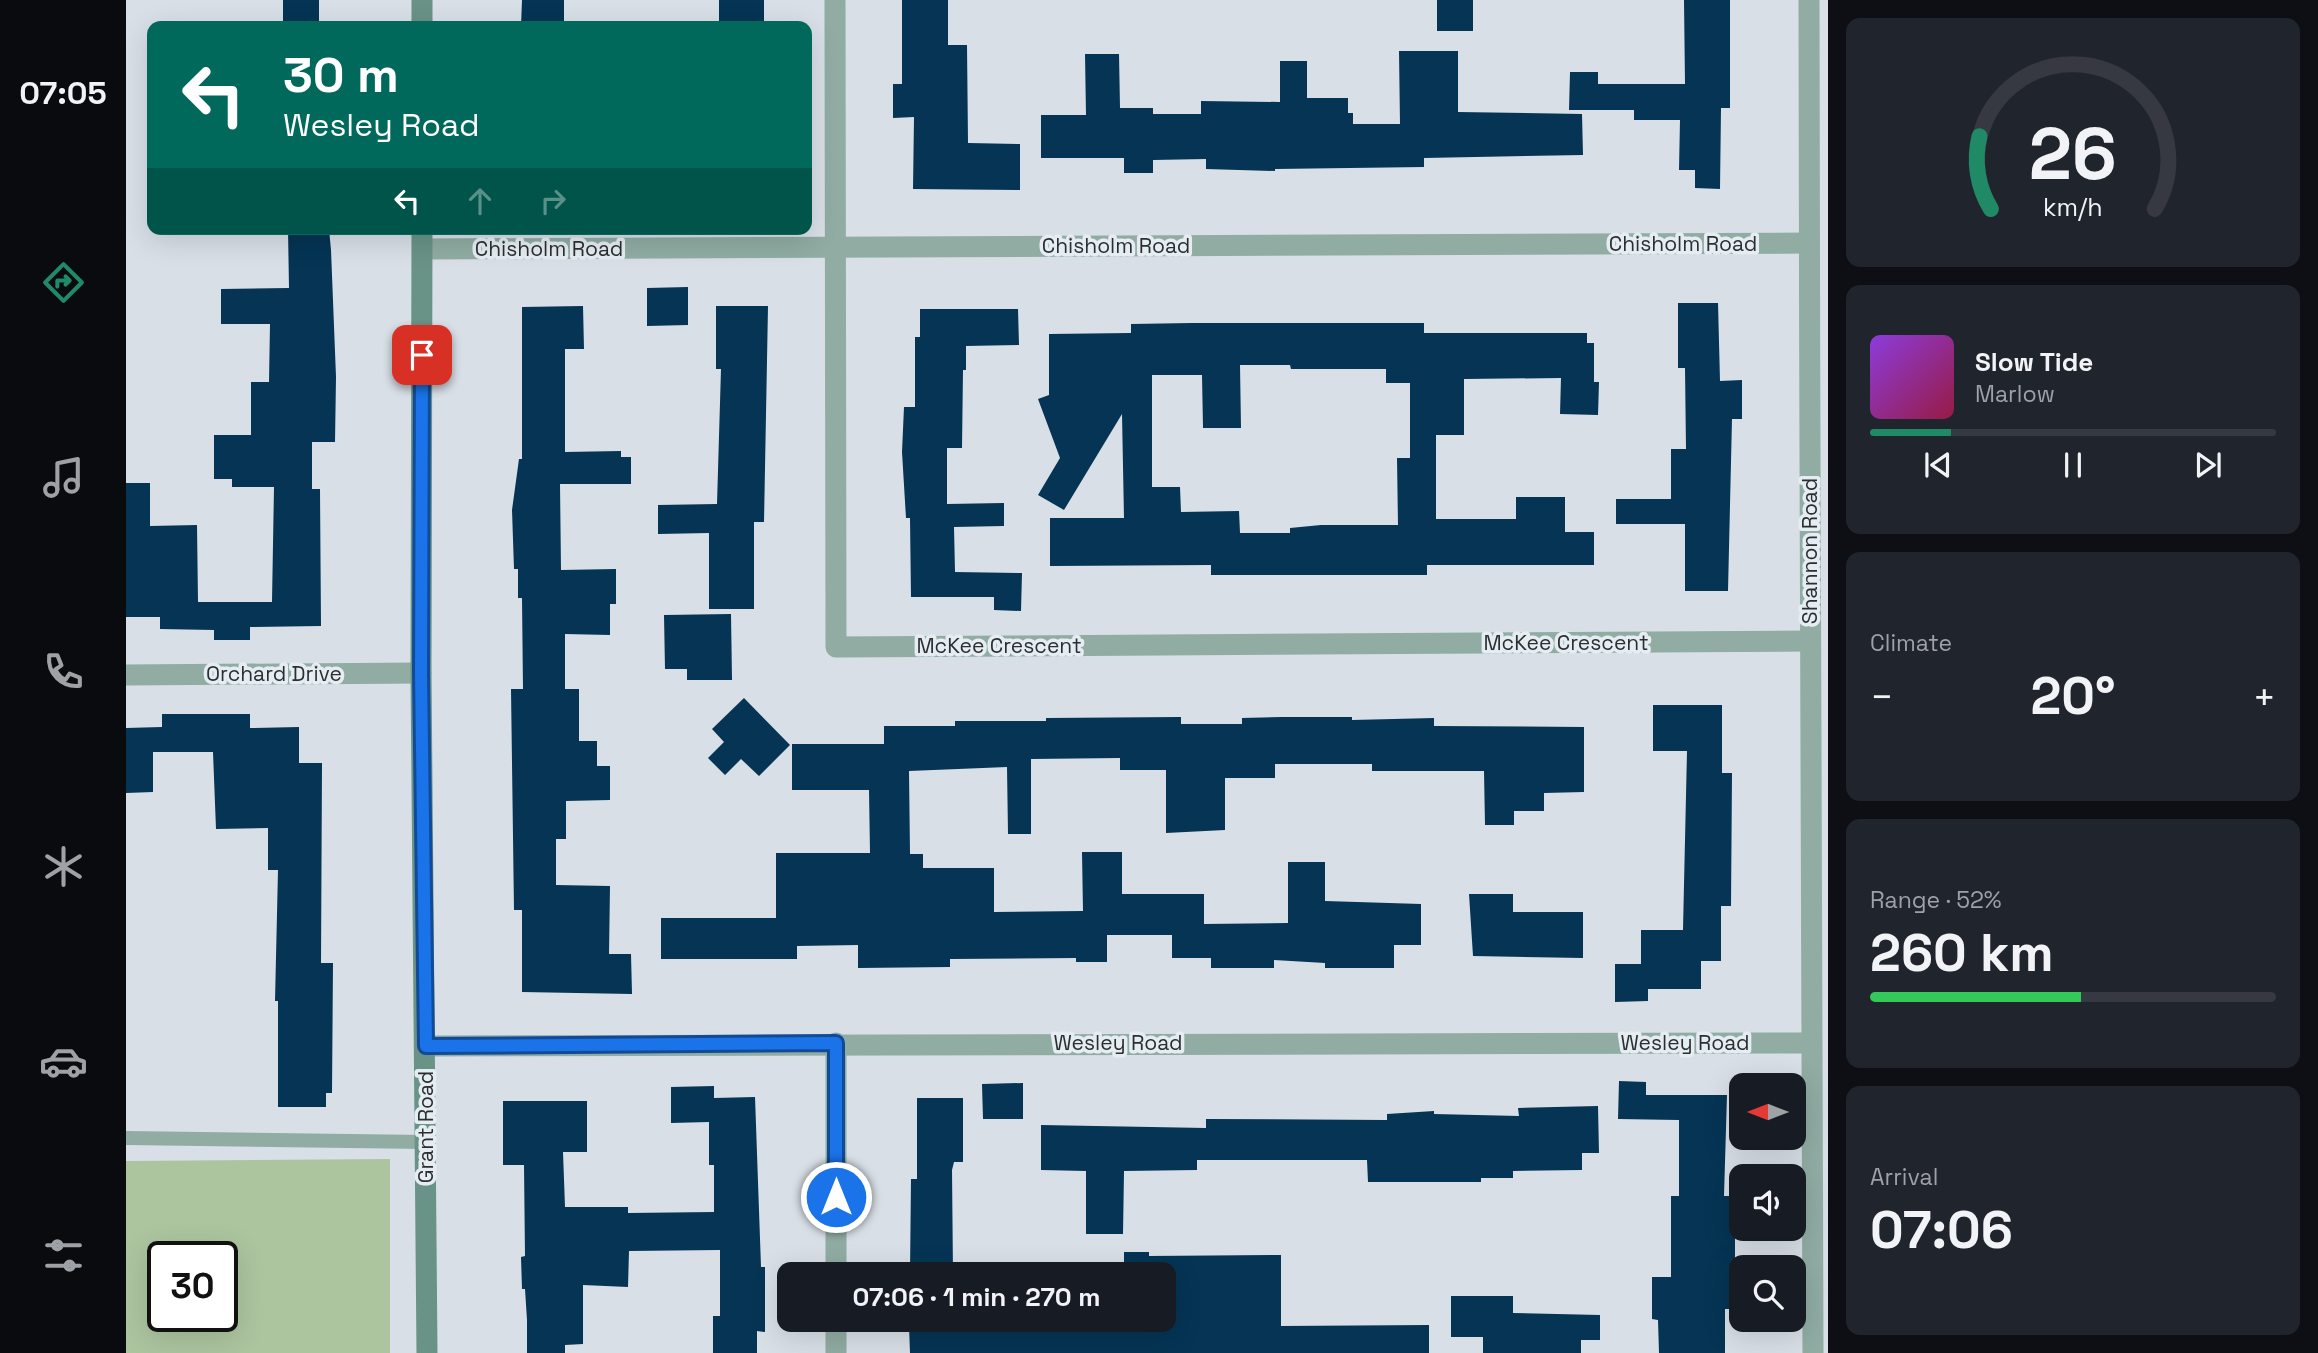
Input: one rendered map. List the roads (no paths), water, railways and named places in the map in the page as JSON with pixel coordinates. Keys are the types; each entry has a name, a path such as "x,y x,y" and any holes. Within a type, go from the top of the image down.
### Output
{"street":[{"path":"422,0 422,21"},
{"name":"McKee Crescent","path":"835,0 836,647 1810,642"},
{"name":"Shannon Road","path":"1808,0 1810,642 1820,835 1809,1043 1820,1247 1813,1353"},
{"name":"Chisholm Road","path":"423,239 836,247 1809,243"},
{"name":"Grant Road","path":"423,239 421,673 428,1353"},
{"name":"Orchard Drive","path":"126,675 421,673"},
{"path":"836,1043 836,1262"},
{"name":"Wesley Road","path":"426,1046 836,1043 1809,1043"},
{"path":"836,1332 836,1353"}],"lane":[{"path":"126,1138 426,1142"}]}
